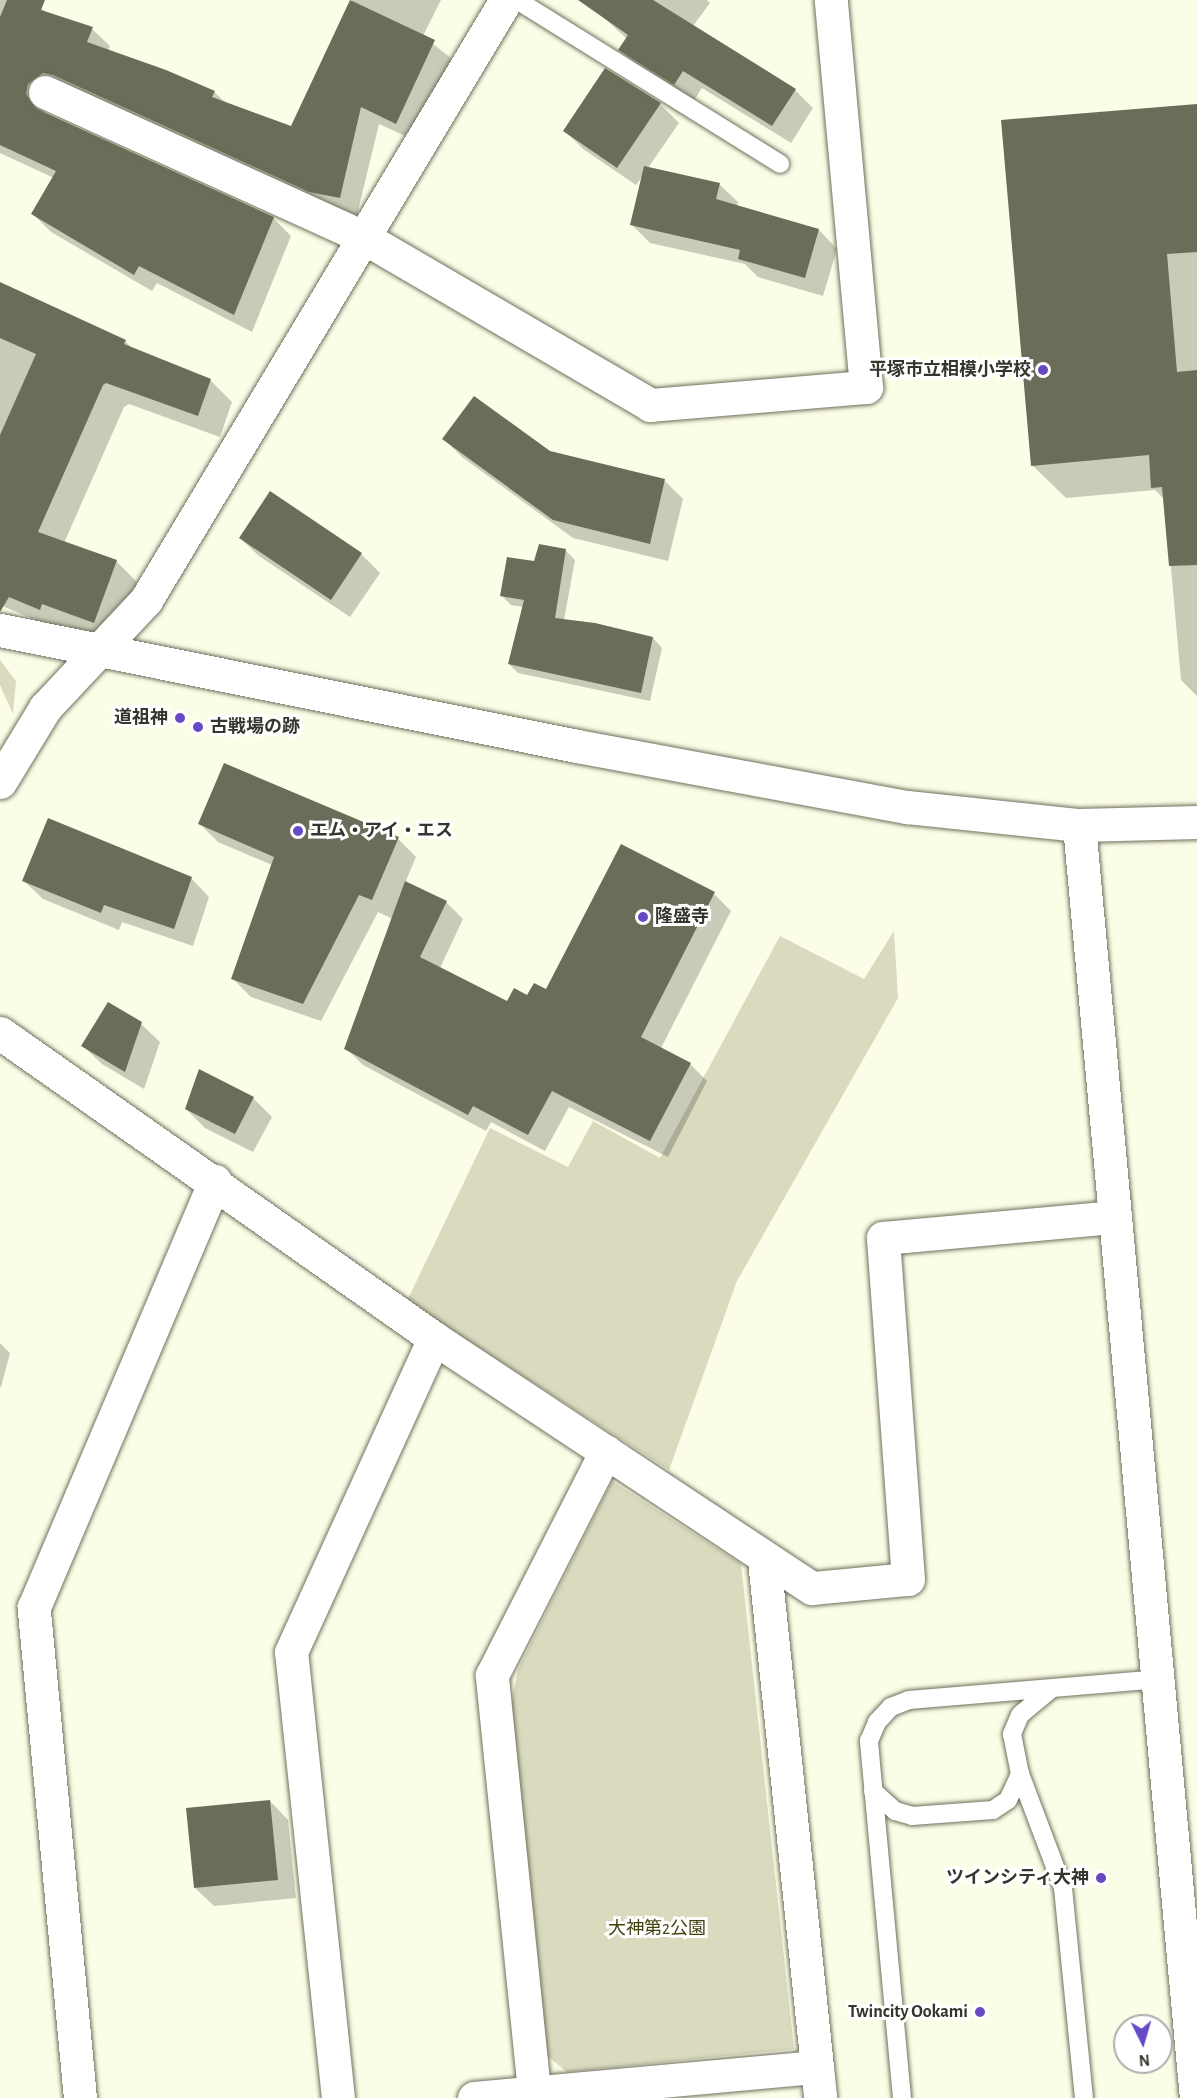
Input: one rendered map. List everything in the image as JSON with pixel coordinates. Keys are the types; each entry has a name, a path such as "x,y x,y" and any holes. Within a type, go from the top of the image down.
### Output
{"street":[{"path":"0,782 45,708 101,651 146,600 506,0"},
{"path":"45,92 363,237 650,405 866,387 831,0"},
{"path":"0,630 577,746 907,807 1078,825 1197,822"},
{"path":"1078,825 1196,2098"},
{"path":"0,1034 215,1181 434,1338 606,1451 764,1560 812,1588 908,1579 883,1238 1115,1217"},
{"path":"80,2098 34,1607 215,1181"},
{"path":"338,2098 291,1652 434,1338"},
{"path":"534,2091 492,1676 606,1451"},
{"path":"474,2098 534,2091 819,2083 764,1560"}],"lane":[{"path":"517,0 780,164"},
{"path":"902,2098 868,1741 877,1722 891,1707 909,1700 1157,1679"},
{"path":"1052,1688 1020,1715 1012,1734 1020,1774 1063,1888 1084,2098"},
{"path":"873,1791 895,1811 912,1816 993,1810 1008,1800 1020,1774"}],"green space":[{"path":"0,660 16,681 13,714 0,685"},
{"path":"894,931 898,998 737,1281 669,1470 407,1301 490,1128 568,1167 593,1121 660,1158 780,936 864,979"},
{"name":"大神第2公園","path":"612,1481 741,1564 794,2049 567,2072 546,2055 511,1706 518,1669"}],"building":[{"path":"7,0 45,0 41,10 93,27 87,42 166,70 215,91 212,97 291,126 350,0 435,40 396,124 361,107 340,198 309,192 53,75 43,73 28,84 26,94 37,109 274,217 234,315 139,266 134,275 31,214 56,171 0,145 0,17"},
{"path":"578,0 653,0 796,89 772,126 683,71 674,85 618,50 628,35"},
{"path":"605,68 661,103 617,168 563,131"},
{"path":"1197,104 1197,252 1167,254 1177,372 1197,370 1197,565 1169,566 1162,487 1151,488 1149,455 1031,466 1001,120"},
{"path":"644,166 720,183 716,199 819,229 805,278 738,259 740,250 630,225"},
{"path":"0,282 126,340 124,344 211,379 198,416 106,383 103,385 38,532 117,560 94,623 42,604 40,610 9,597 0,612 0,435 36,354 0,338"},
{"path":"474,396 550,451 665,479 650,544 553,520 442,439"},
{"path":"270,491 362,553 331,600 239,538"},
{"path":"539,544 566,549 555,618 595,623 653,637 641,693 508,664 524,600 500,596 507,557 534,561"},
{"path":"224,763 399,837 372,900 359,895 303,1004 231,979 274,857 198,824"},
{"path":"48,818 192,877 174,929 104,905 101,913 22,881"},
{"path":"621,844 715,892 641,1037 691,1063 650,1141 552,1091 528,1135 473,1106 468,1115 344,1049 405,881 447,901 420,957 507,1001 514,988 527,995 534,983 546,989"},
{"path":"108,1002 142,1022 125,1072 81,1046"},
{"path":"199,1069 254,1097 235,1134 185,1109"},
{"path":"270,1800 278,1880 194,1888 186,1808"}],"place":[{"name":"平塚市立相模小学校","path":"1043,370"},
{"name":"道祖神","path":"180,718"},
{"name":"古戦場の跡","path":"198,727"},
{"name":"エム・アイ・エス","path":"298,831"},
{"name":"隆盛寺","path":"643,917"},
{"name":"ツインシティ大神","path":"1101,1878"},
{"name":"Twincity Ookami","path":"980,2012"}]}
